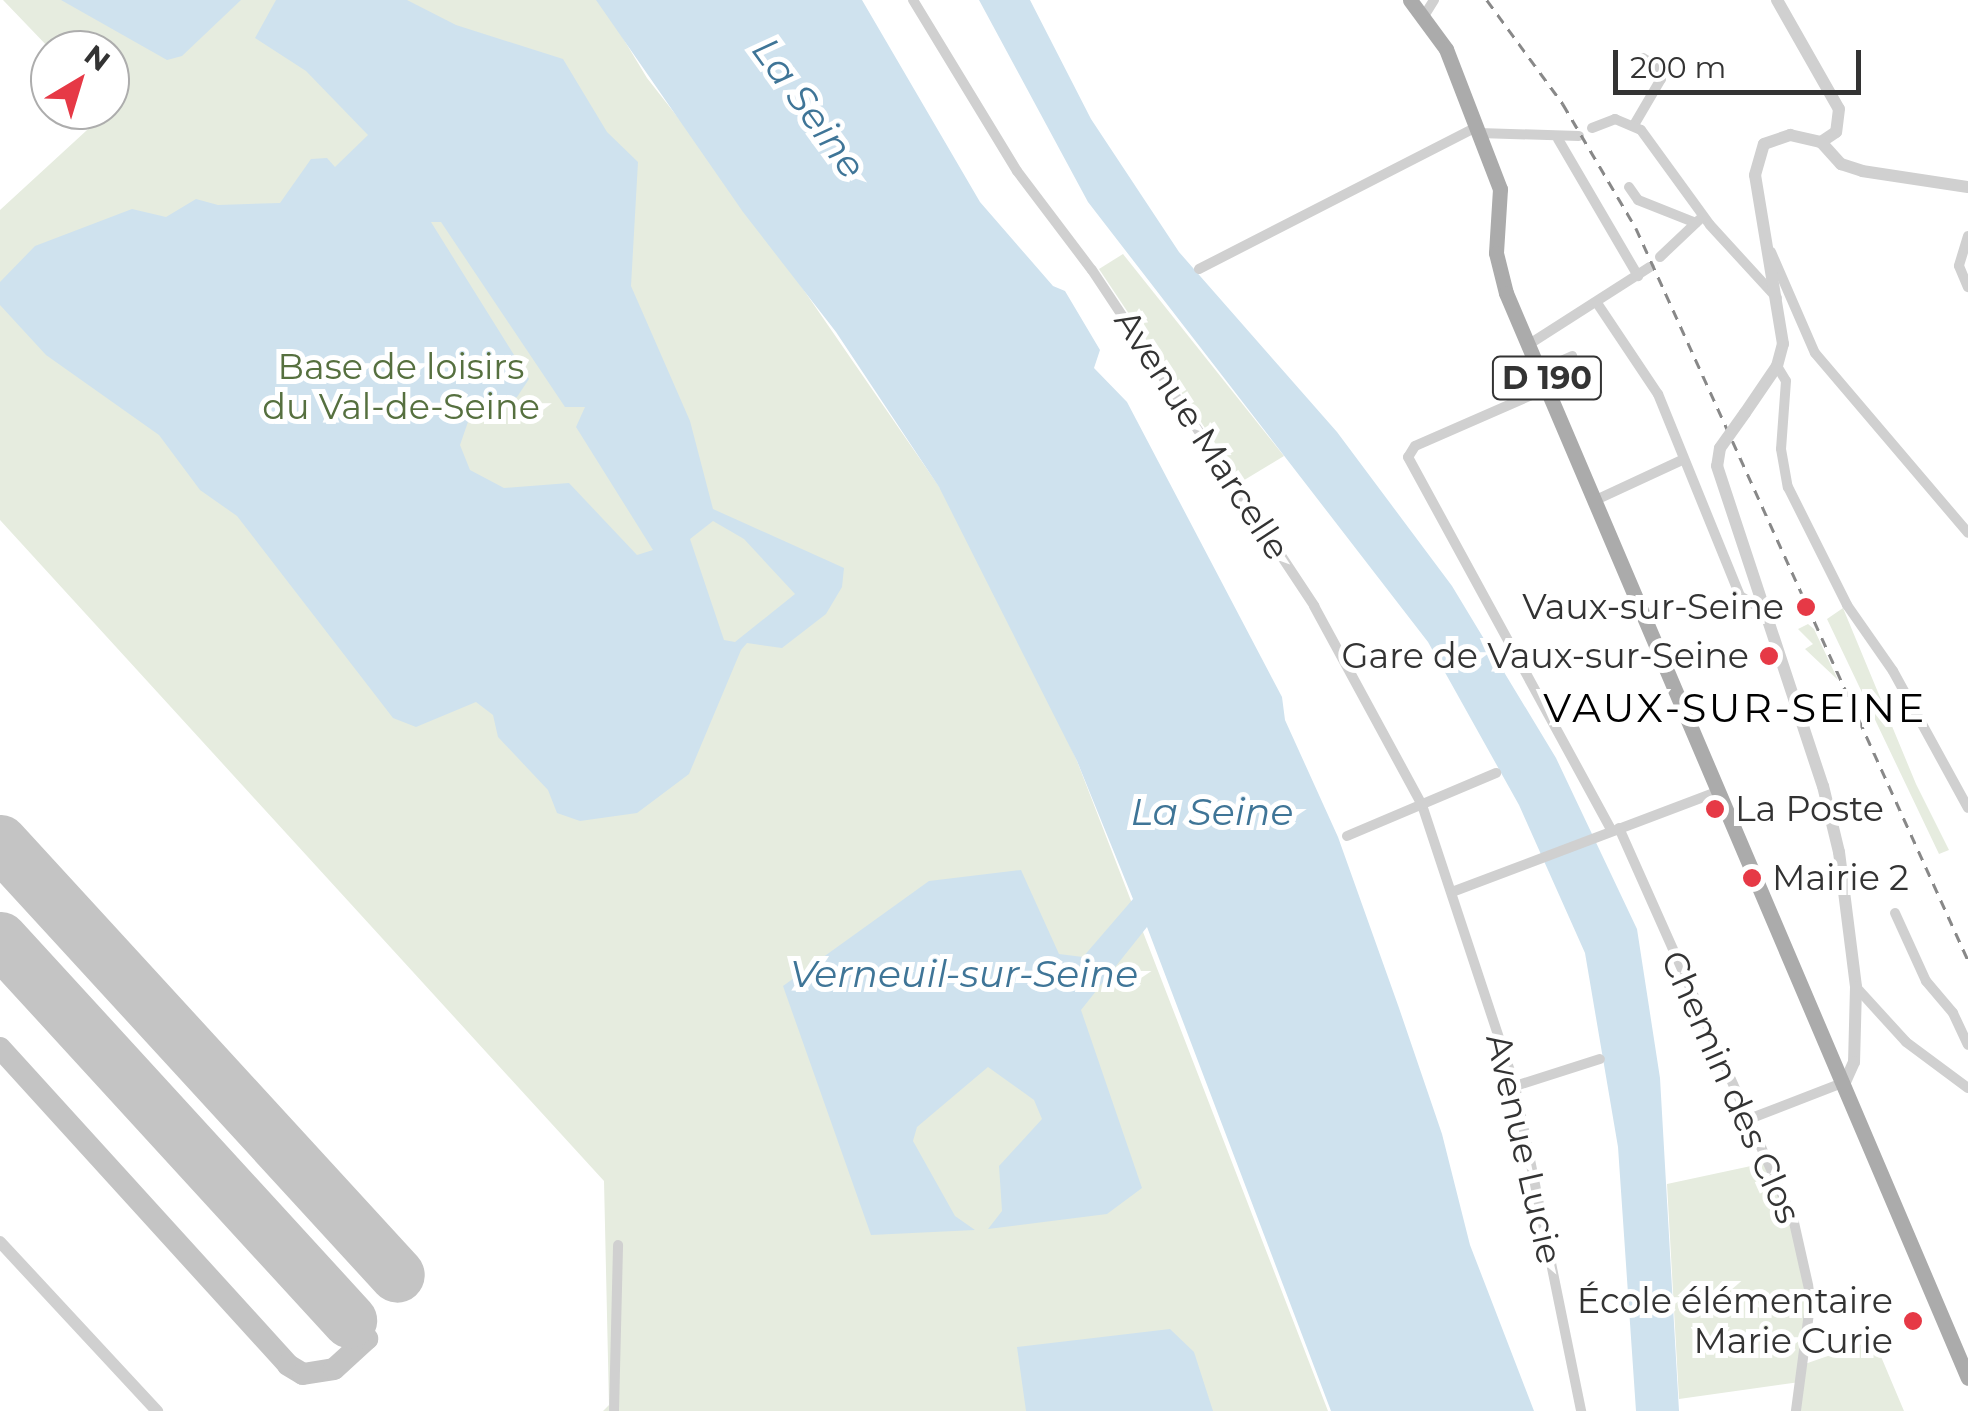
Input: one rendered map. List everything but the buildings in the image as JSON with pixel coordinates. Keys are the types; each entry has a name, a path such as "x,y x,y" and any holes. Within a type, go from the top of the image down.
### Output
{"main road":[{"name":"D 190","path":"1410,0 1446,49 1500,189 1499,273 1532,343 1968,1378"}],"street":[{"name":"Avenue Marcelle","path":"913,0 1017,171 1092,270 1314,606 1422,805 1452,892"},
{"path":"1424,16 1434,0"},
{"path":"1777,0 1839,109 1836,132 1821,142"},
{"path":"1634,125 1661,79 1660,69 1643,58"},
{"path":"1592,128 1615,119 1634,125 1699,219 1778,298"},
{"path":"1199,270 1478,130 1521,130 1558,140 1579,136"},
{"path":"1749,1119 1845,1082 1854,1062 1856,987 1832,820 1717,466 1720,448 1777,366 1783,344 1755,175 1758,152 1780,135 1821,142 1841,164 1968,187"},
{"path":"1558,140 1638,276"},
{"path":"1629,187 1638,200 1699,219"},
{"path":"1660,258 1699,219"},
{"path":"1968,236 1959,266 1968,287"},
{"path":"1770,252 1816,354 1968,533"},
{"path":"1532,343 1650,267"},
{"path":"1597,304 1658,394 1740,596 1762,609"},
{"path":"1543,369 1572,356"},
{"path":"1777,366 1786,381 1781,449 1788,487 1848,605 1893,671 1968,808"},
{"name":"Chemin des Clos","path":"1550,386 1415,446 1408,457 1611,832 1793,1218 1811,1298 1796,1411"},
{"path":"1598,499 1682,460"},
{"path":"1346,836 1496,773"},
{"path":"1452,892 1532,866 1720,792"},
{"name":"Avenue Lucie","path":"1452,892 1516,1086 1580,1411"},
{"path":"1895,913 1926,982 1953,1013 1968,1045"},
{"path":"1856,987 1906,1042 1968,1088"},
{"path":"1516,1086 1600,1059"},
{"path":"0,1242 157,1411"},
{"path":"614,1411 618,1246"}],"green space":[{"name":"Base de loisirs du Val-de-Seine","path":"3,0 600,0 647,78 737,193 971,533 1077,761 1328,1411 603,1411 609,1405 604,1181 0,520 0,210 87,130 130,130 130,30 32,30"},
{"path":"1123,254 1284,456 1241,482 1099,269"},
{"path":"1843,608 1916,784 1949,850 1939,854 1827,619"},
{"path":"1808,624 1838,680 1805,649 1813,644 1798,629"},
{"path":"1765,1163 1791,1227 1808,1301 1799,1366 1874,1340 1904,1411 1801,1411 1800,1382 1679,1399 1667,1184"}],"water":[{"path":"61,0 241,0 182,56 167,60 130,39 130,30 114,30"},
{"path":"276,0 407,0 456,25 563,59 607,132 638,162 631,286 690,421 713,509 844,568 842,587 826,614 782,648 747,643 741,650 689,774 637,813 580,821 557,813 548,790 498,737 493,715 476,702 416,727 393,718 237,516 200,490 159,435 46,355 0,305 0,282 35,246 132,209 166,217 196,199 218,205 280,203 311,159 327,158 335,167 368,135 306,71 255,38","holes":["431,222 441,222 565,407 585,407 576,427 653,550 637,555 569,483 504,488 470,470 460,445 469,419 517,397 529,379","713,521 744,539 795,594 735,642 724,640 690,539"]},
{"name":"La Seine","path":"596,0 862,0 980,202 1053,286 1065,291 1100,350 1094,368 1127,402 1282,697 1285,720 1338,837 1399,1008 1442,1134 1470,1245 1534,1411 1331,1411 1147,927 1081,1010 1142,1188 1107,1214 988,1229 1002,1211 999,1166 1042,1119 1034,1100 988,1067 917,1127 913,1141 955,1216 975,1230 871,1235 783,986 929,881 1021,870 1059,954 1083,957 1133,899 1077,761 939,487 836,332 743,212"},
{"path":"979,0 1030,0 1091,119 1179,252 1337,432 1452,586 1556,758 1637,929 1660,1078 1679,1411 1636,1411 1618,1147 1585,953 1519,805 1428,642 1088,202"},
{"path":"1170,1329 1194,1352 1213,1411 1026,1411 1017,1347"}],"taxiway":[{"path":"0,1048 288,1365 303,1374 334,1369 367,1339 349,1320"}],"runway":[{"path":"0,842 397,1275"},
{"path":"0,939 349,1320"}],"railway":[{"path":"1487,0 1563,104 1636,228 1968,960"}],"place":[{"name":"Vaux-sur-Seine","path":"1806,607"},
{"name":"Gare de Vaux-sur-Seine","path":"1769,656"},
{"name":"La Poste","path":"1715,809"},
{"name":"Mairie 2","path":"1752,878"},
{"name":"École élémentaire Marie Curie","path":"1913,1321"}],"district":[{"name":"VAUX-SUR-SEINE","path":"1735,708"}],"water label":[{"name":"Verneuil-sur-Seine","path":"964,974"}]}
